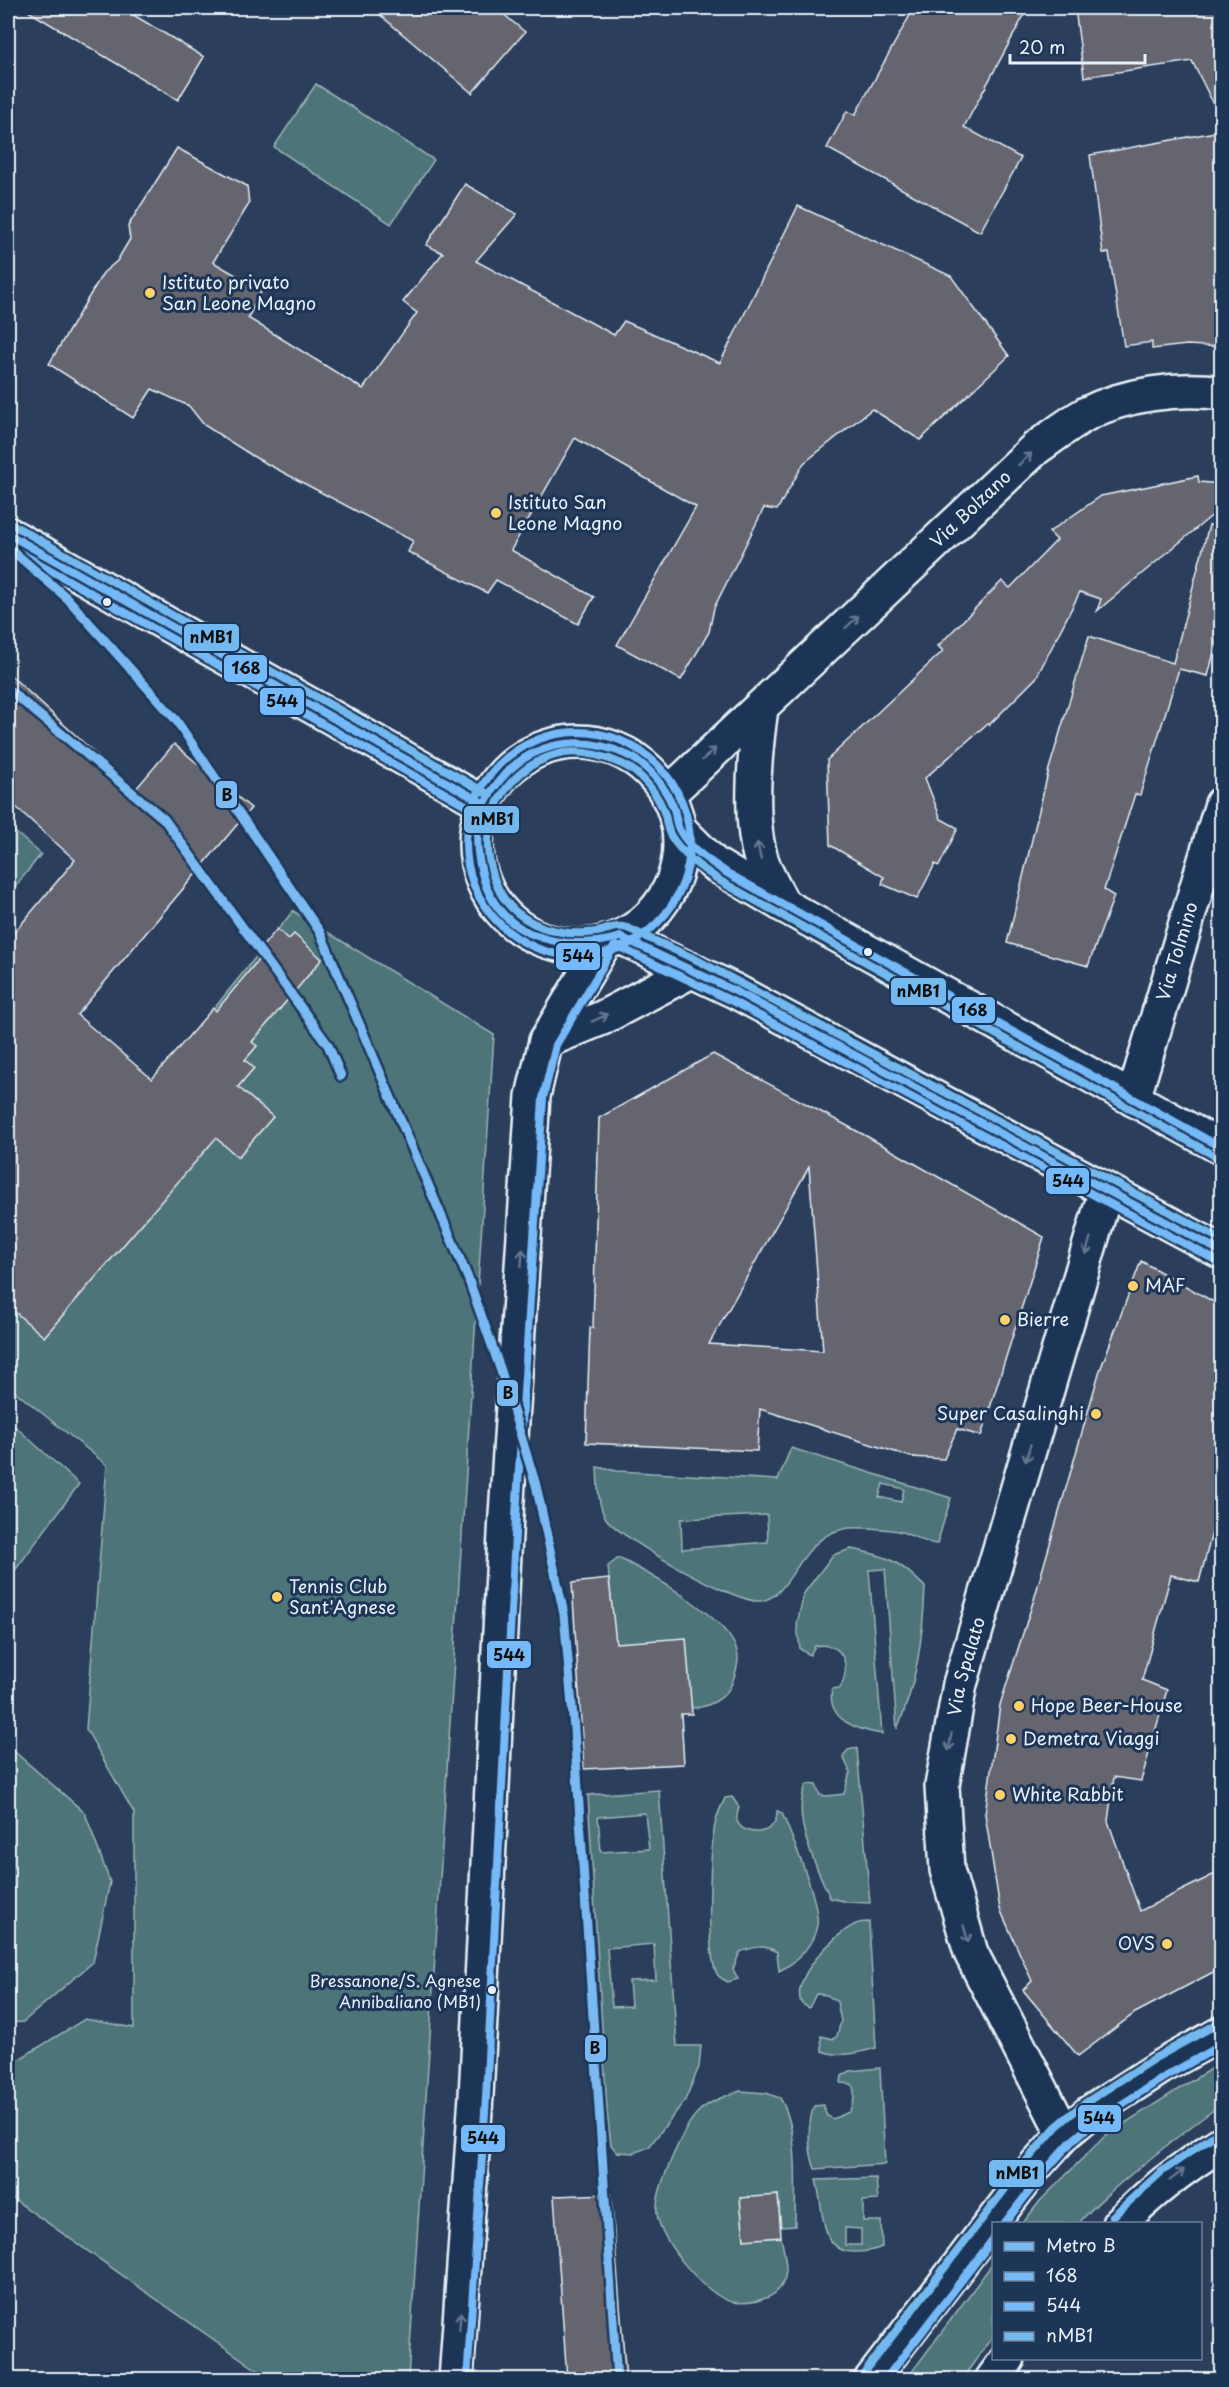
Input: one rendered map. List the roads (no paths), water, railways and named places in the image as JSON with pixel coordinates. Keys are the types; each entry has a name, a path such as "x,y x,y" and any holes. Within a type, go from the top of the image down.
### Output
{"street":[{"name":"Via Bolzano","path":"668,795 1036,448 1086,414 1111,404 1176,391 1221,393"},
{"path":"8,534 483,803"},
{"path":"761,708 756,746 755,828 762,864 783,904"},
{"path":"574,742 602,745 629,755 651,772 668,795 680,830 680,856 673,881 661,904 643,923 613,940 582,946 559,944 537,938 517,926 500,910 486,891 478,869 475,846 483,803 507,770 521,759 547,746 574,742"},
{"name":"Via Tolmino","path":"1133,1099 1221,804"},
{"path":"680,830 714,864 1221,1148"},
{"path":"613,940 693,970 1221,1252"},
{"path":"456,2379 476,2096 506,1515 531,1115 536,1077 546,1041 613,940"},
{"path":"546,1041 602,1018 693,970"},
{"name":"Via Spalato","path":"1064,2134 971,1953 947,1870 942,1786 960,1684 1106,1190"},
{"path":"993,2222 1036,2165 1064,2134 1115,2096 1221,2032"},
{"path":"1120,2222 1134,2208 1221,2143"},
{"path":"874,2378 992,2223"},
{"path":"992,2379 1006,2360"}],"metro line":[{"name":"B","path":"8,547 67,598 176,720 320,932 468,1278 501,1371 536,1485 564,1614 574,1729 617,2380"},
{"name":"B","path":"8,689 164,819 328,1045 341,1076"}],"place":[{"name":"Istituto privato San Leone Magno","path":"150,293"},
{"name":"Istituto San Leone Magno","path":"496,513"},
{"name":"MAF","path":"1133,1286"},
{"name":"Bierre","path":"1005,1320"},
{"name":"Super Casalinghi","path":"1096,1414"},
{"name":"Tennis Club Sant'Agnese","path":"277,1597"},
{"name":"Hope Beer-House","path":"1019,1706"},
{"name":"Demetra Viaggi","path":"1011,1739"},
{"name":"White Rabbit","path":"1000,1795"},
{"name":"OVS","path":"1167,1944"},
{"name":"Bressanone/S. Agnese Annibaliano (MB1)","path":"492,1990"}]}
